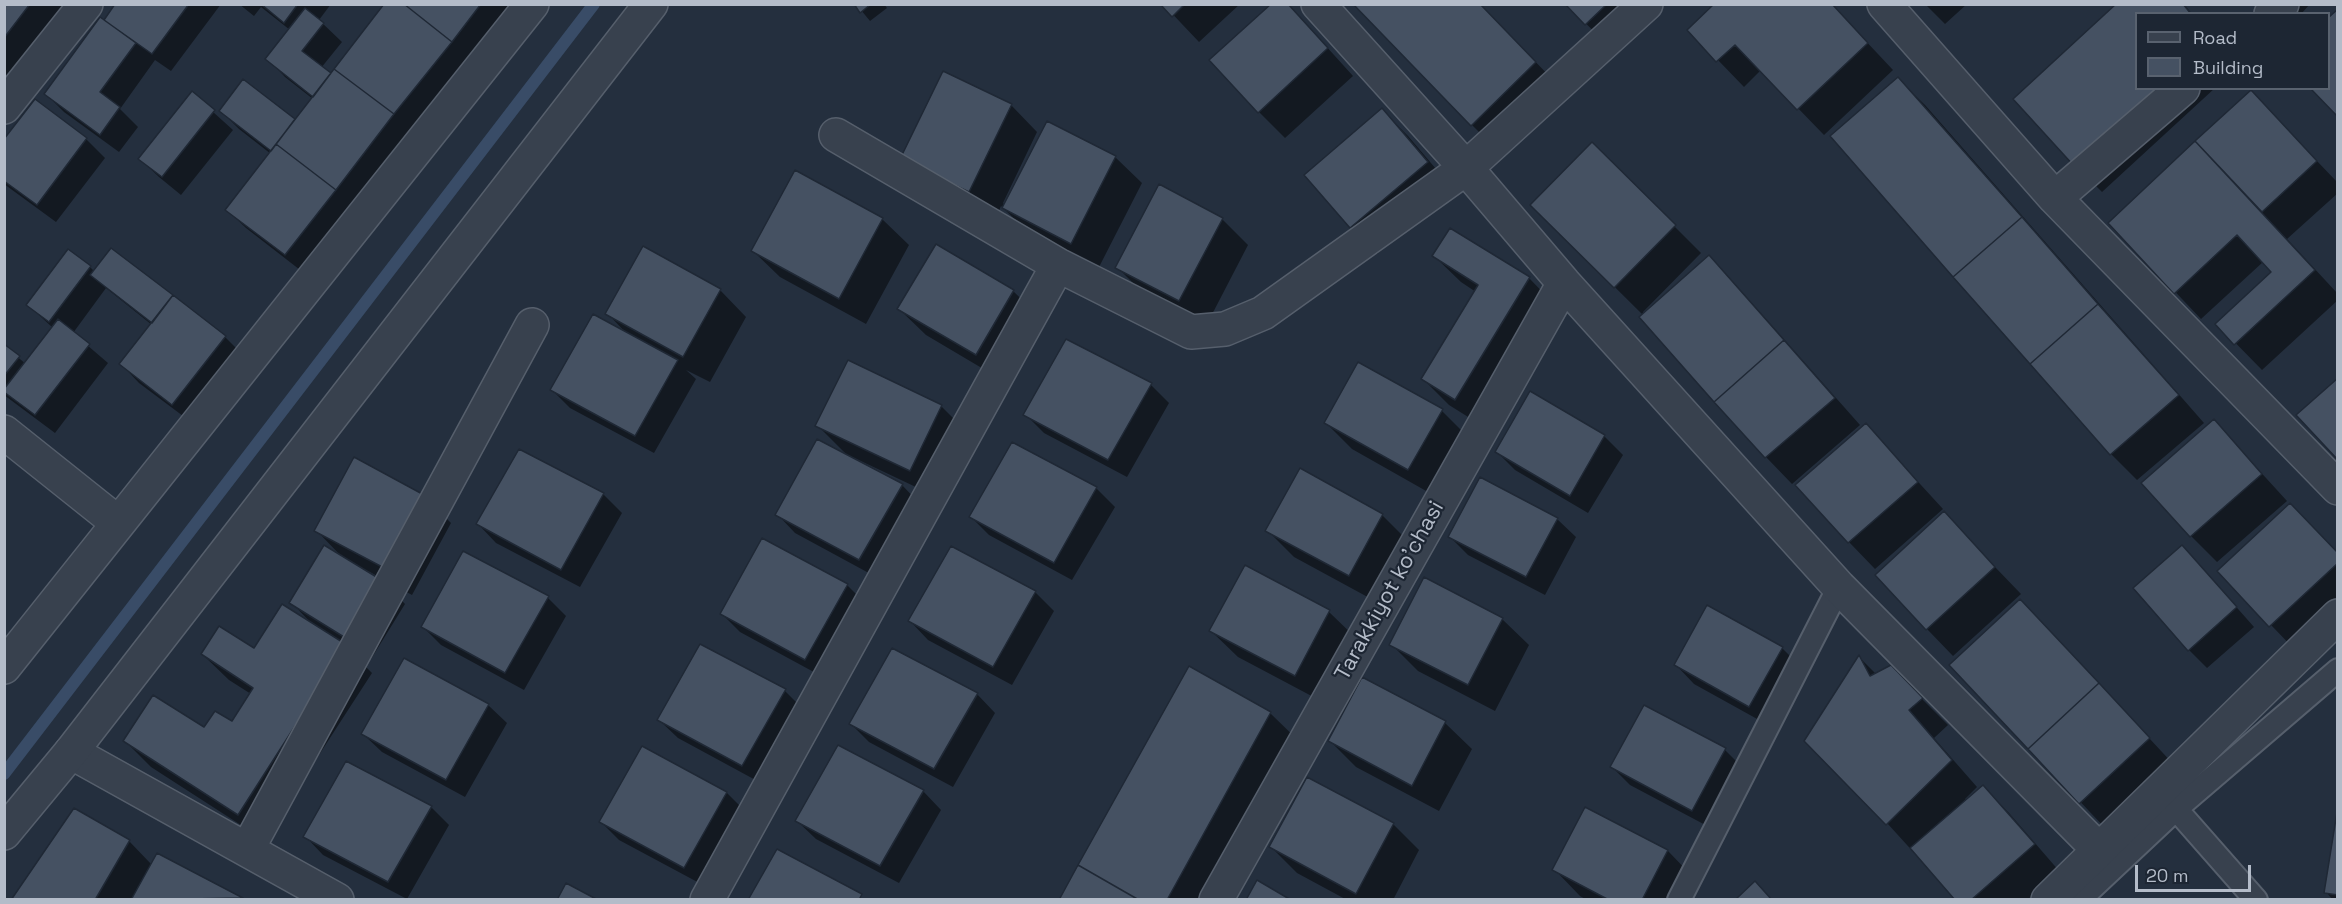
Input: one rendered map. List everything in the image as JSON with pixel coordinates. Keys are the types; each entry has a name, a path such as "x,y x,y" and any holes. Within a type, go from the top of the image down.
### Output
{"street":[{"path":"4,106 86,4"},
{"path":"4,667 532,4"},
{"path":"4,833 71,752 651,4"},
{"path":"1318,4 1466,168 1564,283 1839,587 2099,850"},
{"path":"836,135 1058,265 1191,332 1225,328 1263,313 1466,168 1646,4"},
{"path":"1884,4 2055,198 2337,488"},
{"path":"2055,198 2181,90"},
{"path":"707,900 1058,265"},
{"name":"Tarakkiyot ko'chasi","path":"1216,900 1564,283"},
{"path":"247,850 532,325"},
{"path":"4,432 118,523"},
{"path":"2048,900 2337,616"},
{"path":"71,752 337,900"}],"lane":[{"path":"1678,900 1839,587"},
{"path":"2079,900 2176,809 2337,670"},
{"path":"2176,809 2256,900"}],"building":[{"path":"4,4 30,4 4,38"},
{"path":"115,4 189,4 152,54 104,20"},
{"path":"261,4 298,4 284,23"},
{"path":"384,4 404,4 452,42 394,114 334,69"},
{"path":"404,4 481,4 452,42"},
{"path":"854,4 871,4 860,13"},
{"path":"1160,4 1185,4 1172,17"},
{"path":"1271,4 1288,4 1328,48 1258,113 1209,60"},
{"path":"1353,4 1480,4 1536,62 1471,126"},
{"path":"1565,4 1607,4 1585,25"},
{"path":"1714,4 1832,4 1868,43 1797,110 1735,45 1716,62 1687,30"},
{"path":"2116,4 2183,4 2189,12 2135,12 2135,90 2159,90 2075,167 2013,99"},
{"path":"305,8 324,23 302,51 331,73 313,97 265,59"},
{"path":"2338,9 2338,117 2312,90 2330,90 2330,16"},
{"path":"100,17 136,43 100,92 120,107 100,135 44,94"},
{"path":"334,69 394,114 336,190 276,144"},
{"path":"943,71 1012,104 969,192 900,159"},
{"path":"1898,77 2022,217 1953,277 1830,136"},
{"path":"243,79 295,119 271,151 219,111"},
{"path":"2251,90 2317,161 2262,212 2195,141"},
{"path":"192,91 215,110 162,177 138,159"},
{"path":"35,99 87,138 37,205 4,181 4,139"},
{"path":"1382,108 1428,162 1350,228 1304,175"},
{"path":"1047,121 1116,156 1071,244 1002,208"},
{"path":"2195,141 2315,270 2234,345 2215,324 2271,272 2237,235 2174,294 2108,223"},
{"path":"1592,142 1676,225 1614,288 1530,205"},
{"path":"276,144 336,190 285,255 225,210"},
{"path":"795,170 883,218 839,299 751,251"},
{"path":"1159,184 1223,218 1179,301 1115,268"},
{"path":"2022,217 2098,304 2030,364 1953,277"},
{"path":"1450,228 1530,277 1455,400 1421,379 1478,285 1432,256"},
{"path":"936,244 1014,290 976,355 897,309"},
{"path":"643,246 721,289 683,357 605,314"},
{"path":"111,248 173,295 152,323 90,275"},
{"path":"68,249 91,266 49,322 26,305"},
{"path":"1709,255 1784,340 1714,402 1639,317"},
{"path":"173,295 226,336 172,405 119,364"},
{"path":"2098,304 2179,395 2110,455 2030,364"},
{"path":"593,314 678,360 635,436 550,390"},
{"path":"58,319 90,344 35,415 4,392 4,389"},
{"path":"1066,339 1152,383 1108,460 1023,415"},
{"path":"1784,340 1835,398 1765,458 1714,402"},
{"path":"4,344 20,356 4,376"},
{"path":"848,360 942,405 910,471 815,426"},
{"path":"1358,362 1443,409 1408,470 1324,423"},
{"path":"2338,378 2338,460 2296,415"},
{"path":"1530,391 1605,435 1570,496 1495,452"},
{"path":"2214,419 2262,474 2190,537 2141,483"},
{"path":"1866,423 1918,482 1848,543 1795,485"},
{"path":"817,439 903,484 859,560 775,515"},
{"path":"1012,442 1097,487 1054,563 969,517"},
{"path":"519,449 604,493 561,570 476,524"},
{"path":"354,457 426,496 386,569 314,531"},
{"path":"1300,468 1383,514 1349,576 1265,531"},
{"path":"1480,477 1558,518 1526,577 1448,537"},
{"path":"2290,503 2338,553 2338,563 2269,627 2217,571"},
{"path":"1944,511 1995,567 1926,630 1875,575"},
{"path":"762,538 848,584 805,660 720,614"},
{"path":"324,545 388,584 352,642 289,603"},
{"path":"2182,545 2237,607 2188,651 2133,588"},
{"path":"951,546 1036,591 993,667 908,621"},
{"path":"463,551 549,596 505,673 421,627"},
{"path":"1245,565 1330,610 1295,676 1209,631"},
{"path":"1424,577 1503,618 1468,685 1389,645"},
{"path":"2020,599 2099,683 2028,749 1949,665"},
{"path":"282,604 347,645 238,815 123,741 153,695 204,727 215,711 232,721 253,688 201,654 219,626 254,648"},
{"path":"1707,605 1783,647 1749,707 1674,665"},
{"path":"700,644 786,689 742,766 657,720"},
{"path":"892,648 978,693 934,769 849,724"},
{"path":"1859,655 1870,676 1891,665 1923,698 1909,710 1952,760 1886,825 1804,741"},
{"path":"404,658 489,704 446,780 361,734"},
{"path":"1189,666 1271,712 1167,900 1139,900 1078,865"},
{"path":"1362,677 1446,721 1412,786 1328,741"},
{"path":"2099,683 2150,738 2079,804 2028,749"},
{"path":"1644,705 1726,748 1692,811 1610,767"},
{"path":"838,745 924,790 880,866 795,821"},
{"path":"642,746 727,792 684,868 599,822"},
{"path":"346,761 432,806 388,882 303,837"},
{"path":"1307,777 1394,823 1356,894 1269,847"},
{"path":"1983,785 2035,844 1971,900 1955,900 1910,848"},
{"path":"2338,806 2338,895 2324,893"},
{"path":"1585,807 1668,850 1642,900 1609,900 1552,870"},
{"path":"74,808 130,840 95,900 11,900"},
{"path":"777,849 862,894 859,900 748,900"},
{"path":"157,853 243,898 131,900"},
{"path":"1078,865 1139,900 1059,900"},
{"path":"1257,880 1291,900 1246,900"},
{"path":"1755,881 1772,900 1735,900"},
{"path":"566,883 598,900 557,900"}],"waterway":[{"path":"4,774 594,4"}]}
